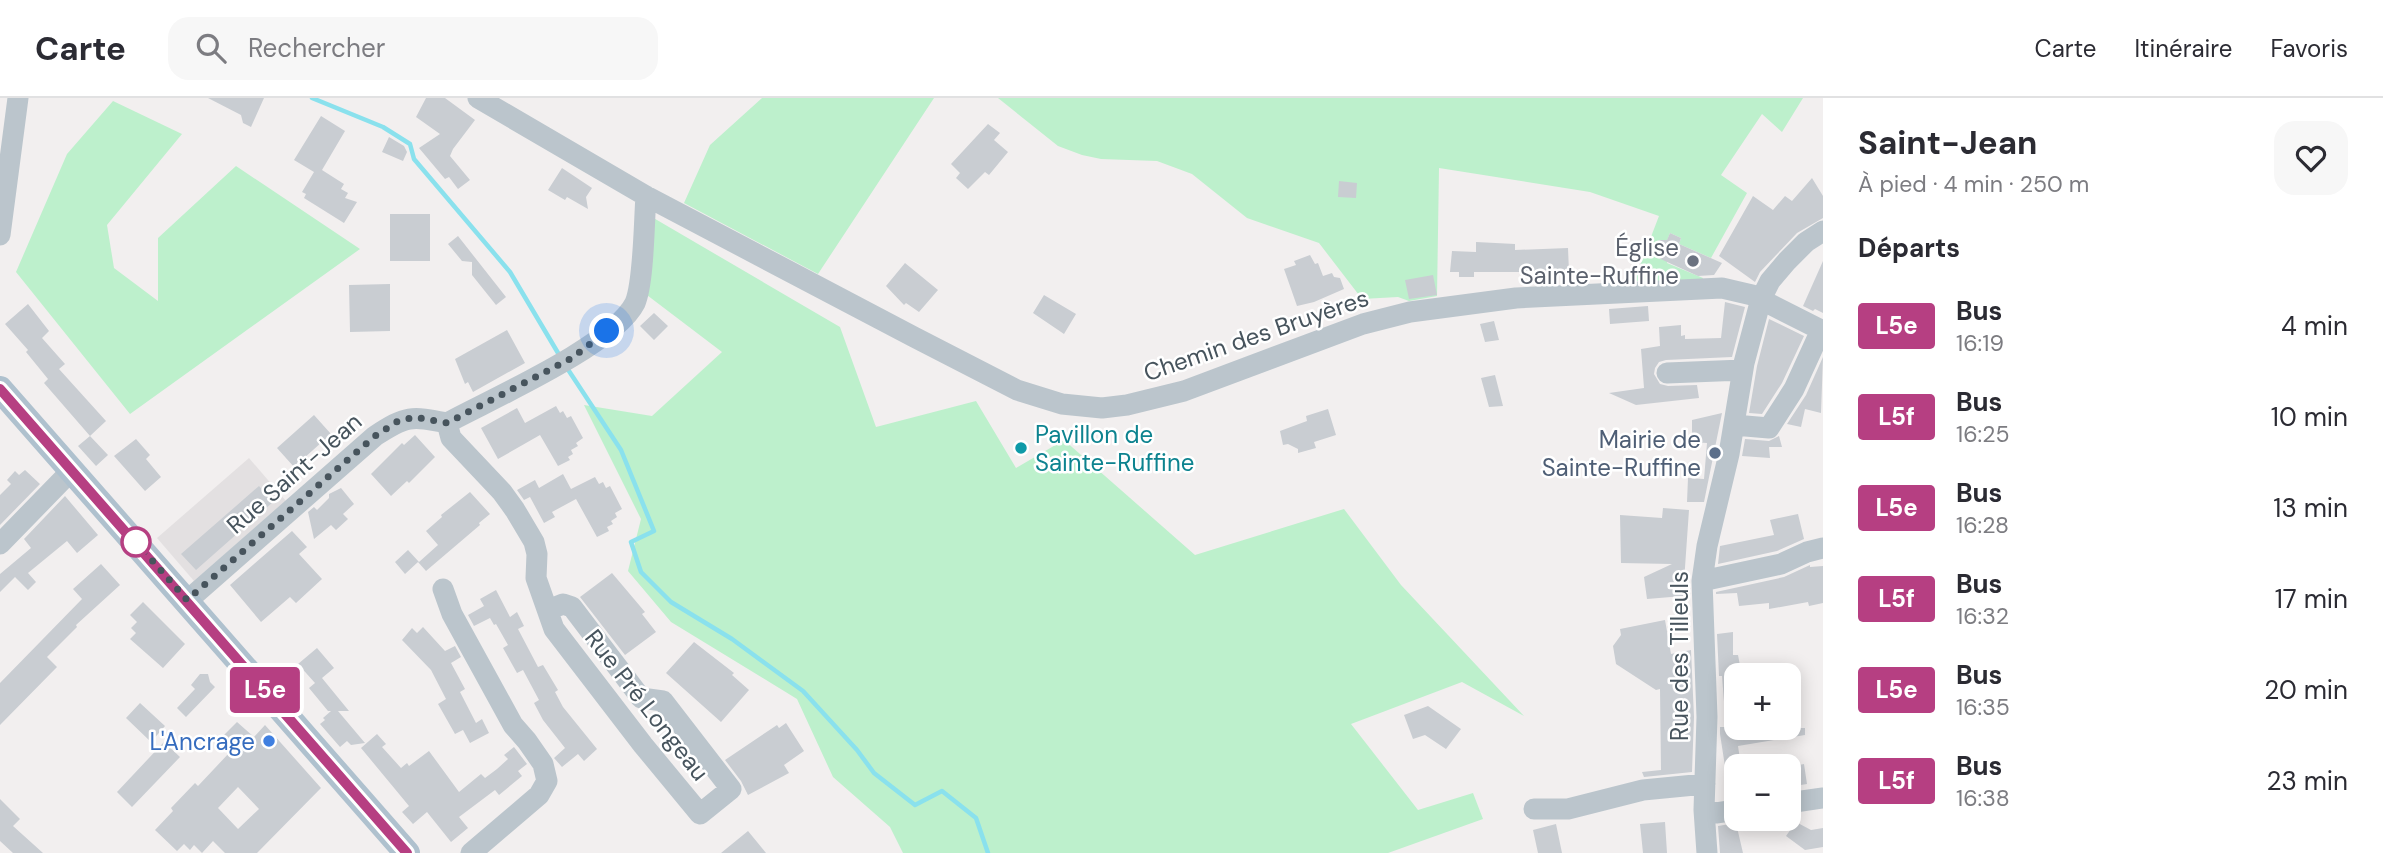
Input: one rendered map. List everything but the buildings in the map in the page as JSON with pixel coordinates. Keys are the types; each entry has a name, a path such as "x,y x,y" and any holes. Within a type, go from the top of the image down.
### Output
{"main road":[{"path":"0,388 407,853"}],"street":[{"path":"0,235 18,98"},
{"name":"Chemin des Bruyères","path":"478,98 646,196 1017,390 1041,399 1082,407 1127,405 1184,391 1363,324 1410,312 1524,297 1722,288 1752,295 1822,330"},
{"path":"447,423 572,358 624,317 635,302 640,281 646,196"},
{"name":"Rue des Tilleuls","path":"1707,853 1704,784 1707,717 1702,581 1707,546 1734,425 1743,370 1761,299 1770,281 1787,261 1806,242 1823,231"},
{"path":"1734,425 1769,428 1794,389 1822,330"},
{"path":"1667,373 1743,370"},
{"name":"Rue Saint-Jean","path":"187,600 375,436 398,421 415,417 447,423"},
{"name":"Rue Pré Longeau","path":"447,423 452,438 509,501 534,542 537,578 554,629 643,745 701,814 731,789 663,701 641,698 572,607 563,604 548,610"},
{"path":"0,544 72,470"},
{"path":"1702,581 1781,564 1823,548"},
{"path":"443,589 452,614 513,725 543,764 547,781 539,795 471,853"},
{"path":"1534,808 1568,809 1643,790 1704,784"},
{"path":"1801,801 1823,798"},
{"path":"1704,810 1724,812"}],"shaded area":[{"path":"249,458 286,501 194,581 157,538"}],"green space":[{"path":"762,98 934,98 818,274 684,203 710,145"},
{"path":"998,98 1803,98 1782,132 1762,114 1721,175 1747,193 1711,258 1679,244 1681,238 1670,233 1666,243 1663,240 1655,244 1657,245 1653,250 1657,258 1668,260 1667,263 1703,278 1702,282 1634,281 1659,216 1590,192 1439,168 1437,296 1409,301 1398,297 1362,299 1319,243 1247,218 1192,174 1157,161 1101,159 1058,146"},
{"path":"113,101 182,134 107,225 114,268 158,301 158,238 236,166 360,249 130,414 16,272 67,154"},
{"path":"645,213 840,327 876,427 976,401 1016,468 1064,440 1195,555 1344,509 1401,585 1524,716 1462,682 1351,724 1418,810 1473,793 1483,819 1388,853 903,853 890,827 833,777 797,699 671,622 628,571 641,519 584,405 652,416 722,352 639,289"}],"waterway":[{"path":"312,98 383,127 410,144 414,159 510,272 561,358"},
{"path":"567,368 621,450 654,531 631,542 641,572 671,602 732,639 803,691 857,750 874,773 915,805 942,791 976,818 988,853"}],"bus line":[{"name":"L5e","path":"0,389 407,853"}],"place":[{"name":"Église Sainte-Ruffine","path":"1693,261"},
{"name":"Pavillon de Sainte-Ruffine","path":"1021,448"},
{"name":"Mairie de Sainte-Ruffine","path":"1715,453"},
{"name":"L'Ancrage","path":"269,741"}],"route":[{"path":"136,542 187,600 375,436 398,421 415,417 447,423 572,358 607,331"}]}
